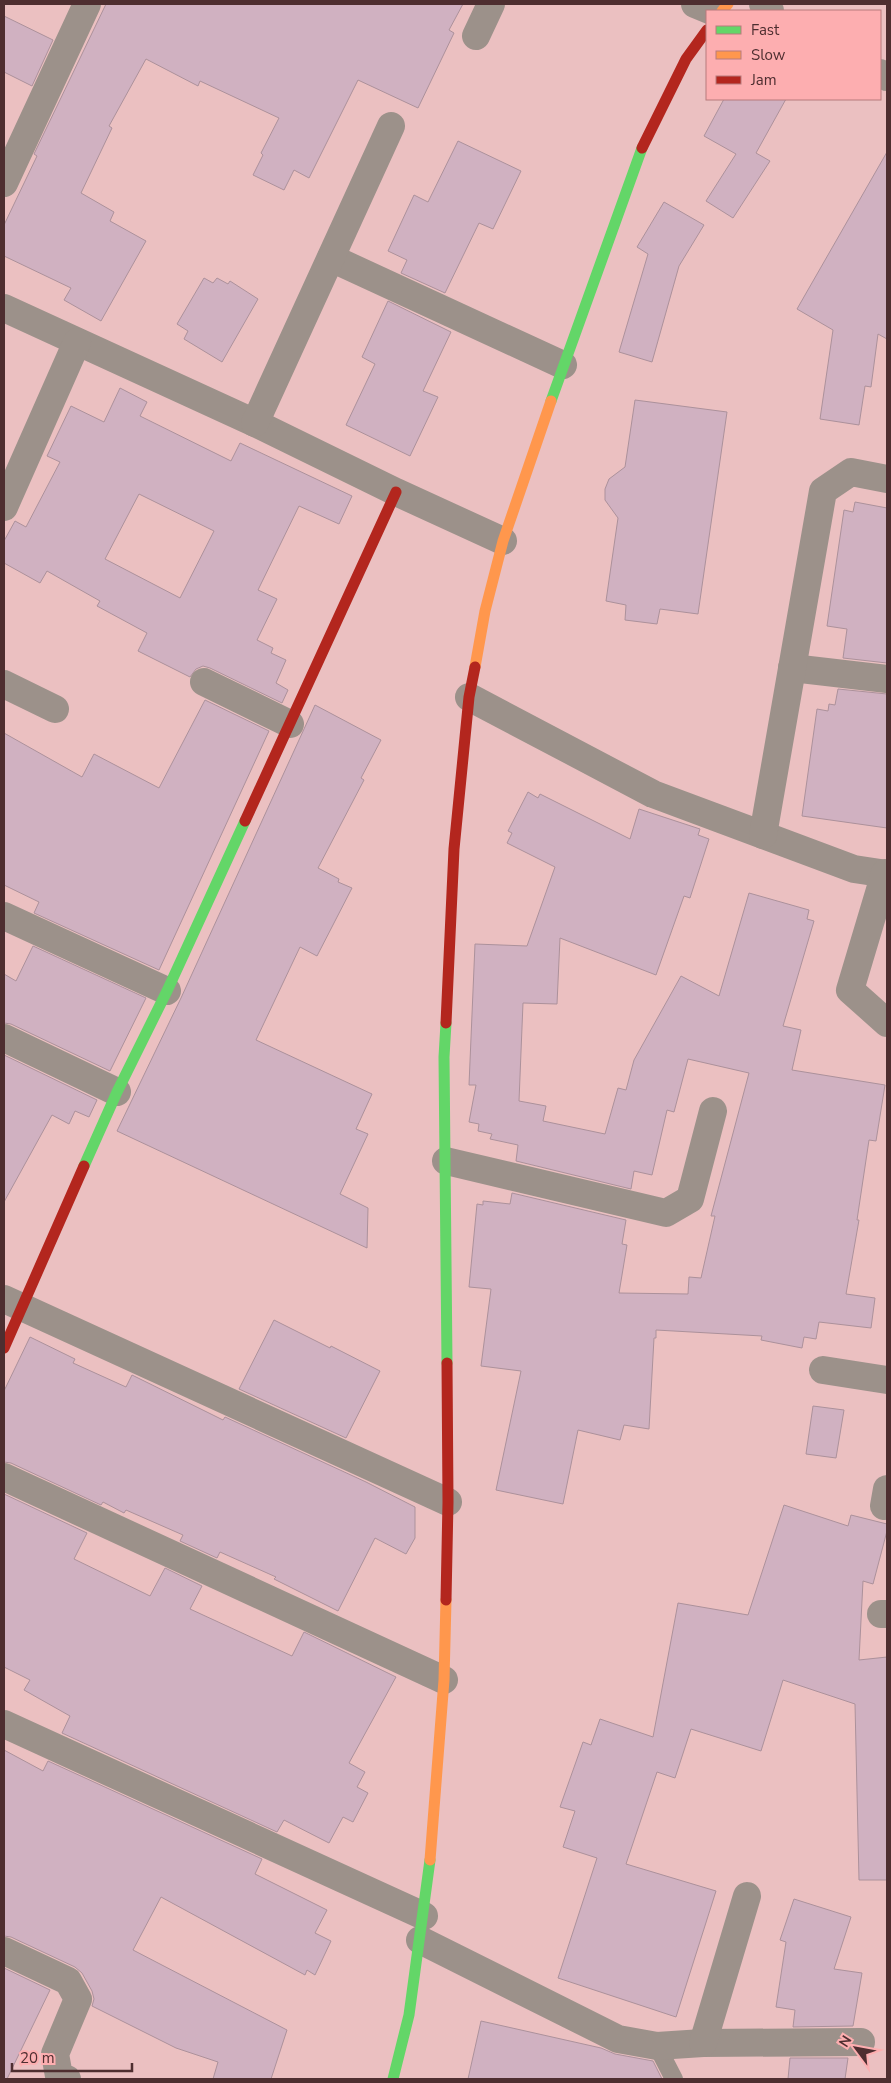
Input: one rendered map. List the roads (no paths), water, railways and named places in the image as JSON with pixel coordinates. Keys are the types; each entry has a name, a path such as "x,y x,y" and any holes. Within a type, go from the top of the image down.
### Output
{"street":[{"path":"4,184 87,4"},
{"path":"476,36 491,4"},
{"path":"695,4 710,10"},
{"path":"393,2079 409,2015 422,1928 434,1826 444,1680 448,1502 444,1057 453,869 469,697 485,611 503,541 563,365 642,148 686,59 706,31"},
{"path":"255,423 392,126"},
{"path":"331,258 563,365"},
{"path":"4,308 255,423 396,492 503,541"},
{"path":"4,507 77,342"},
{"path":"763,835 823,491 851,472 887,479"},
{"path":"4,1348 12,1303 167,992 396,492"},
{"path":"792,668 887,680"},
{"path":"204,682 290,724"},
{"path":"4,684 55,709"},
{"path":"469,697 654,794 854,869 886,873 850,990 887,1023"},
{"path":"4,916 167,992"},
{"path":"4,1038 117,1092"},
{"path":"446,1161 666,1213 690,1199 713,1112"},
{"path":"12,1303 448,1502"},
{"path":"823,1370 887,1380"},
{"path":"4,1477 444,1680"},
{"path":"4,1724 422,1928 618,2038 657,2046 703,2043 861,2042"},
{"path":"703,2043 747,1896"},
{"path":"4,1951 68,1981 78,1999 55,2054 59,2076 67,2079"}],"lane":[{"path":"657,2046 674,2079"}]}
